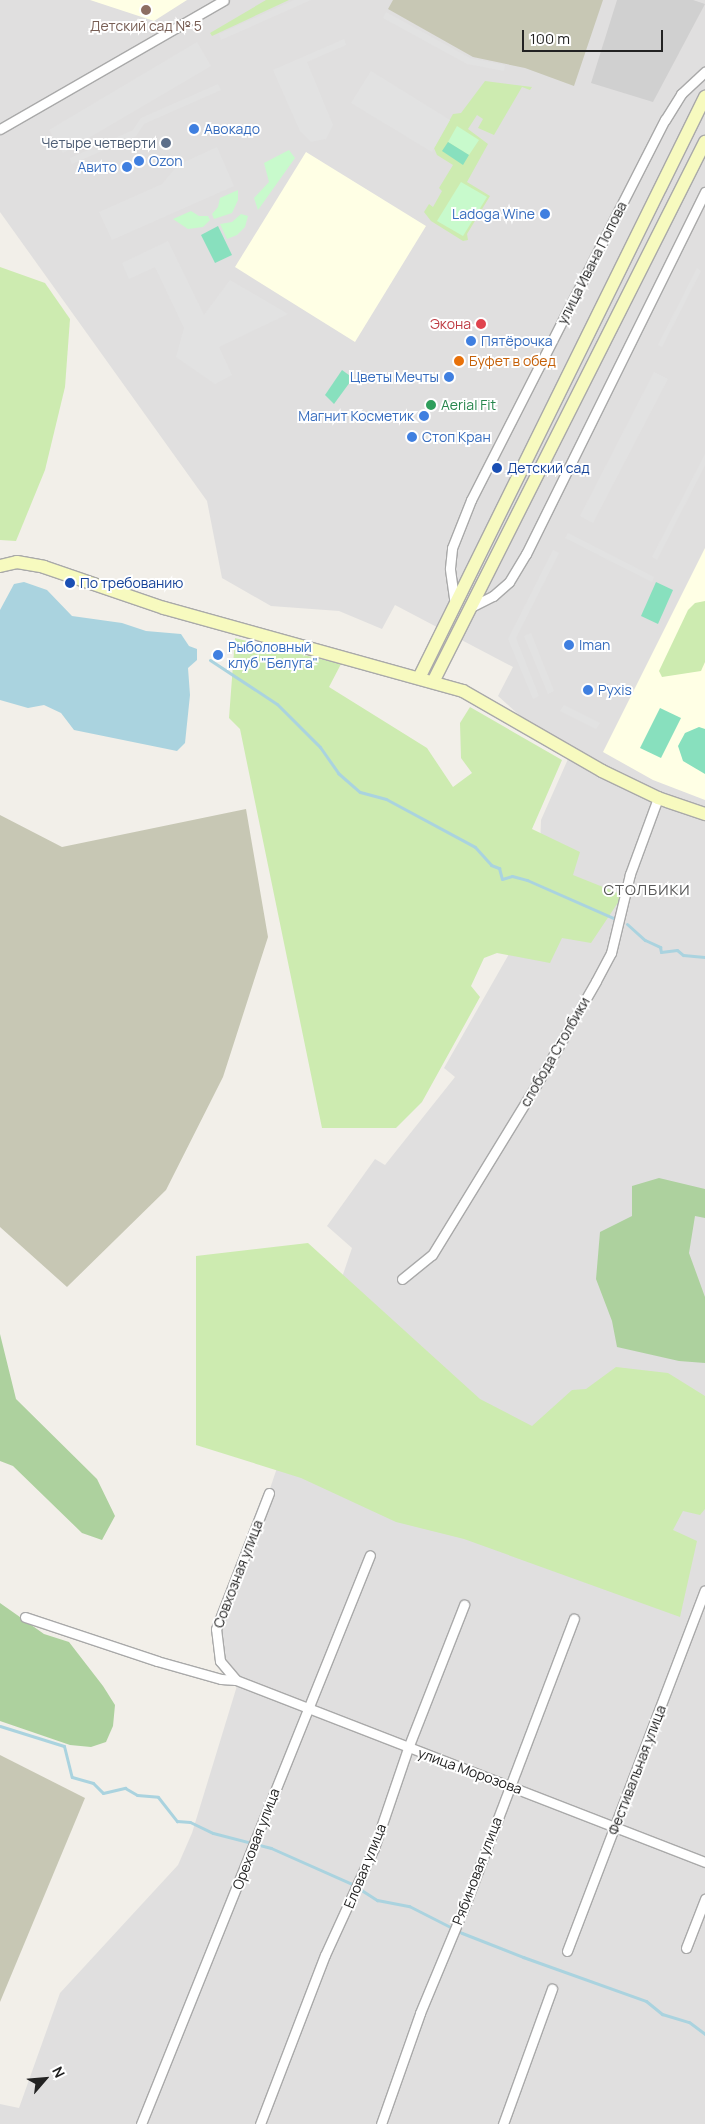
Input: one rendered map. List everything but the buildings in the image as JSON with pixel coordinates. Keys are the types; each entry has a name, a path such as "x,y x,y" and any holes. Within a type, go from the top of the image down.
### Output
{"main road":[{"name":"улица Ивана Попова","path":"419,678 705,97"},
{"path":"432,682 705,142"},
{"path":"0,566 17,562 44,567 164,608 432,682 478,699 590,765 658,798 705,814"}],"street":[{"path":"0,129 224,0"},
{"name":"улица Ивана Попова","path":"455,605 450,568 452,548 471,500 663,124 681,94 705,72"},
{"path":"470,607 493,596 508,582 526,554 705,192"},
{"name":"слобода Столбики","path":"402,1279 432,1255 538,1082 611,953 630,874 658,798"},
{"name":"Совхозная улица","path":"236,1680 220,1661 216,1629 269,1493"},
{"name":"Ореховая улица","path":"141,2124 370,1555"},
{"name":"Фестивальная улица","path":"567,1950 705,1590"},
{"name":"Еловая улица","path":"260,2124 325,1956 355,1895 408,1748 464,1605"},
{"name":"улица Морозова","path":"25,1617 166,1663 221,1679 236,1680 308,1706 408,1748 510,1785 705,1862"},
{"name":"Рябиновая улица","path":"381,2124 420,2013 458,1922 574,1619"},
{"path":"686,1948 705,1899"},
{"path":"503,2124 552,1989"}],"shaded area":[{"path":"0,0 705,0 705,2124 0,2124 0,2104 19,2108 60,1993 178,1865 192,1833 240,1676 216,1647 352,1248 327,1226 375,1159 385,1165 455,1077 444,1068 538,903 541,820 568,759 498,696 513,667 395,605 382,629 339,611 271,606 222,578 207,501 0,212"},
{"name":"Детский сад № 5","path":"90,0 187,0 154,21"},
{"path":"294,0 311,0 221,40 219,34"},
{"path":"393,0 603,0 574,86 525,68 473,57 388,9"},
{"path":"617,0 693,0 705,4 653,102 591,83"},
{"path":"386,12 470,58 505,65 504,71 467,64 383,18"},
{"path":"344,39 346,45 307,62 333,125 326,139 311,142 300,131 273,70"},
{"path":"197,42 211,66 63,153 49,130"},
{"path":"371,71 450,120 432,152 351,103"},
{"path":"218,84 221,90 144,124 136,136 72,164 70,158 133,130 141,118"},
{"path":"217,147 234,186 112,240 99,212 162,184 178,165"},
{"path":"306,152 426,226 355,342 235,267"},
{"path":"168,241 204,315 230,280 288,314 219,347 232,375 215,384 176,357 184,328 155,267 129,279 122,263"},
{"path":"697,268 701,271 662,347 658,345"},
{"path":"654,372 668,379 593,523 580,516"},
{"path":"705,454 705,465 657,560 652,557"},
{"path":"568,533 654,577 652,582 565,538"},
{"path":"705,548 705,800 653,780 603,752"},
{"path":"553,550 559,553 516,638 539,696 533,699 508,639"},
{"path":"531,633 554,691 548,694 524,636"},
{"path":"564,705 600,723 596,729 560,711"},
{"path":"246,809 268,937 223,1077 166,1190 67,1287 0,1227 0,815 62,847"},
{"path":"0,1755 85,1798 0,2002"}],"green space":[{"path":"266,0 289,0 212,36 210,33"},
{"path":"485,81 532,87 530,90 522,87 494,135 478,128 483,119 477,115 468,129 488,144 467,182 490,196 467,234 468,240 463,241 431,221 424,212 429,204 433,207 442,191 439,188 453,165 437,155 434,148 453,114 461,113"},
{"path":"457,126 479,140 469,155 448,142"},
{"path":"448,142 469,155 463,165 442,151"},
{"path":"289,150 295,158 258,210 254,198 269,182 264,163"},
{"path":"461,182 487,197 463,236 437,221"},
{"path":"238,190 238,200 232,213 214,219 212,214 218,207 220,198"},
{"path":"191,211 199,216 208,216 210,220 203,227 188,229 173,219"},
{"path":"241,214 248,216 245,227 237,235 227,239 220,224 232,222"},
{"path":"218,226 232,255 215,263 201,235"},
{"path":"0,267 45,283 70,319 65,387 45,470 16,541 0,540"},
{"path":"342,370 353,378 334,404 325,395"},
{"path":"656,582 673,590 658,624 641,616"},
{"path":"705,601 705,662 701,671 662,677 659,671 688,610 695,603"},
{"path":"235,638 341,664 329,687 427,748 453,787 472,773 461,758 460,723 470,707 562,760 532,829 580,852 573,875 623,895 591,943 562,938 550,963 497,953 484,958 471,986 480,997 422,1102 396,1128 322,1128 240,729 229,718"},
{"path":"660,708 681,718 661,758 640,748"},
{"path":"699,727 705,729 705,774 683,761 678,746 685,733"},
{"path":"659,1178 705,1189 705,1218 695,1216 689,1253 705,1297 705,1363 679,1361 617,1347 612,1321 596,1279 600,1232 632,1216 632,1186"},
{"path":"308,1243 480,1399 532,1426 572,1390 586,1389 616,1367 668,1373 705,1396 705,1509 700,1515 683,1511 673,1530 697,1541 680,1617 464,1539 396,1522 301,1478 196,1445 196,1256"},
{"path":"0,1334 16,1399 97,1479 115,1516 102,1540 82,1533 13,1466 0,1461"},
{"path":"0,1603 44,1634 69,1642 103,1686 115,1705 113,1726 106,1742 91,1747 70,1745 0,1721"}],"water":[{"path":"24,582 47,590 72,616 122,623 146,631 181,634 189,646 197,649 197,660 188,668 190,695 185,743 177,751 74,730 61,713 44,705 28,708 0,700 0,610 14,584"}],"waterway":[{"path":"210,660 277,704 320,747 338,773 360,792 386,799 475,847 491,865 499,868 502,879 512,876 527,880 613,918"},
{"path":"627,924 645,940 660,947 661,952 677,950 683,955 705,957"},
{"path":"0,1726 64,1746 72,1777 93,1783 103,1793 125,1788 137,1795 158,1797 177,1821 190,1822 213,1833 271,1848 352,1884 377,1900 409,1906 462,1933 646,2001 662,2014 689,2022 705,2034"}],"place":[{"name":"Детский сад № 5","path":"146,10"},
{"name":"Авокадо","path":"194,129"},
{"name":"Четыре четверти","path":"166,143"},
{"name":"Ozon","path":"139,161"},
{"name":"Авито","path":"127,167"},
{"name":"Ladoga Wine","path":"545,214"},
{"name":"Экона","path":"481,324"},
{"name":"Пятёрочка","path":"471,341"},
{"name":"Буфет в обед","path":"459,361"},
{"name":"Цветы Мечты","path":"449,377"},
{"name":"Aerial Fit","path":"431,405"},
{"name":"Магнит Косметик","path":"424,416"},
{"name":"Стоп Кран","path":"412,437"},
{"name":"Детский сад","path":"497,468"},
{"name":"По требованию","path":"70,583"},
{"name":"Iman","path":"569,645"},
{"name":"Рыболовный клуб \"Белуга\"","path":"218,655"},
{"name":"Pyxis","path":"588,690"}],"district":[{"name":"СТОЛБИКИ","path":"647,890"}]}
